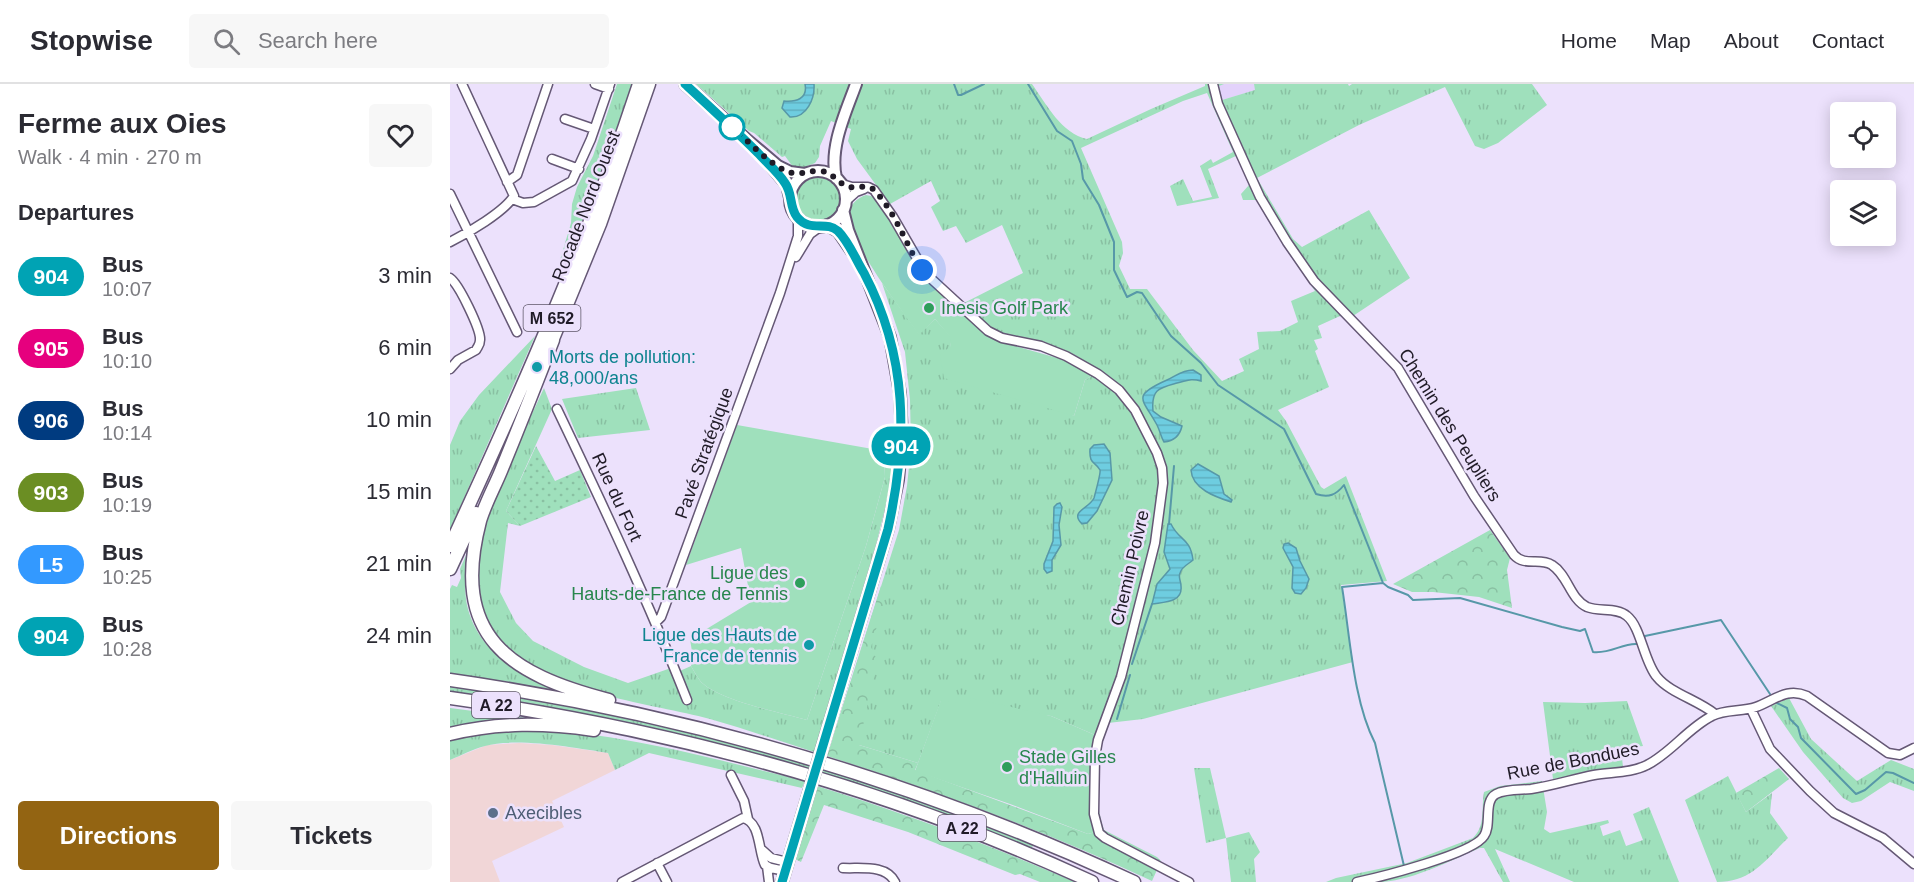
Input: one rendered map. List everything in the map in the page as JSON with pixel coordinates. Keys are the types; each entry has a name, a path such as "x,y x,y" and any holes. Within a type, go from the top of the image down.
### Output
{"highway":[{"name":"Rocade Nord Ouest","path":"450,546 507,423 572,268 601,195 639,84"},
{"name":"Rocade Nord Ouest","path":"450,569 553,340 600,224 649,84"},
{"path":"553,340 485,508 475,541 471,559 470,584 473,604 482,627 494,644 510,659 530,672 554,683 727,730 792,752"},
{"name":"A 22","path":"450,680 626,711 792,752 955,806 1039,839 1134,882"},
{"name":"A 22","path":"450,698 563,716 671,739 792,771 878,797 983,836 1092,882"},
{"path":"450,734 485,727 531,724 671,739"}],"main road":[{"path":"685,84 746,140 782,169 790,172 827,172 839,181"},
{"path":"790,198 795,184 825,160 843,121 856,84"},
{"path":"785,872 880,557 900,467 902,422 898,379 890,337 845,221 845,206 834,160 843,121"},
{"path":"746,140 784,182 792,208 798,218 810,225 824,226 840,233 872,288"},
{"path":"824,226 838,218 845,206"}],"street":[{"path":"450,242 469,233 512,199 513,194 462,84"},
{"path":"507,182 517,175 548,84"},
{"path":"512,199 523,203 534,202 567,186 575,178 609,86 595,84"},
{"name":"Chemin des Peupliers","path":"1214,84 1218,104 1253,182 1292,249 1317,284 1398,368 1474,496 1514,555 1524,561 1546,562 1554,567 1584,605 1627,615 1656,677 1715,714"},
{"path":"565,119 594,129"},
{"path":"552,159 579,169"},
{"path":"839,181 852,187 868,187 876,192"},
{"path":"845,206 860,190 870,189 876,192"},
{"name":"Chemin Poivre","path":"876,192 920,265 934,283 994,334 1041,346 1089,368 1110,382 1124,394 1136,410 1161,463 1162,490 1154,550 1119,686 1096,750 1094,814 1099,833 1189,882"},
{"path":"450,195 518,332"},
{"name":"Pavé Stratégique","path":"656,622 661,617 780,293 798,236 798,218"},
{"name":"Pavé Stratégique","path":"780,293 802,246 813,231 824,226"},
{"path":"450,278 457,285 470,311 480,339 476,350 458,360 450,369"},
{"name":"Rue du Fort","path":"557,409 656,622 687,700"},
{"path":"1715,714 1751,708 1786,693 1800,693 1811,698 1888,753 1900,755 1914,748"},
{"path":"1751,708 1768,745 1804,786 1834,813 1883,838 1914,864"},
{"name":"Rue de Bondues","path":"1357,882 1414,868 1480,841 1488,829 1490,800 1497,793 1541,787 1643,767 1654,761 1690,730 1715,714"},
{"path":"731,775 744,801 748,819 761,848 769,882"},
{"path":"622,882 740,819 748,819"},
{"path":"761,848 785,872"},
{"path":"657,863 667,882"},
{"path":"767,866 785,872"},
{"path":"843,868 869,867 891,875 896,882"}],"shaded area":[{"path":"1254,84 1256,90 1222,100 1219,85"},
{"path":"519,743 608,753 615,770 552,801 564,827 492,861 500,882 450,882 450,760 487,745"}],"green space":[{"path":"617,84 633,84 573,246 558,267 571,223 572,204 577,187 593,156"},
{"name":"Inesis Golf Park","path":"696,84 1032,84 1062,125 1087,139 1205,86 1205,84 1224,84 1219,86 1222,100 1255,90 1254,84 1348,84 1349,86 1352,84 1532,84 1547,105 1498,143 1484,149 1475,146 1445,87 1359,125 1257,178 1293,239 1302,247 1369,210 1410,278 1347,320 1340,316 1318,326 1322,338 1314,340 1318,349 1315,351 1329,387 1278,410 1321,487 1324,489 1346,476 1387,581 1341,585 1353,662 1143,719 1108,723 1102,738 1051,716 941,701 918,763 833,737 899,530 907,486 911,447 910,400 905,352 882,283 919,334 935,319 952,338 950,347 1074,416 1085,380 1093,375 1125,396 1128,394 1094,367 1071,353 1053,346 993,331 962,304 1023,273 1002,225 966,243 956,226 943,231 931,207 940,201 931,181 890,204 857,159 848,141 851,129 831,121 820,146 819,157 815,163 802,168 793,167 785,156 782,157","holes":["1207,93 1233,152 1213,163 1211,159 1200,166 1212,197 1193,201 1183,179 1170,186 1177,206 1219,198 1208,169 1238,155 1249,185 1241,194 1243,200 1257,200 1283,245 1315,291 1291,301 1298,322 1280,331 1257,332 1259,349 1239,359 1244,371 1222,381 1193,350 1147,289 1130,289 1119,266 1123,253 1122,242 1081,148 1183,101"]},
{"path":"818,177 827,178 834,183 839,190 839,208 834,215 827,220 818,221 809,220 802,215 797,208 796,199 797,190 802,183 809,178"},
{"name":"Inesis Golf Park","path":"866,195 876,199 895,227 923,278 989,336 1001,342 1068,361 1093,375 1085,380 1074,416 944,378 940,355 950,347 951,338 935,319 919,335 867,259 851,227 850,208 854,202"},
{"path":"535,336 450,530 450,445 460,421 479,395"},
{"path":"544,388 552,409 506,511 520,526 508,523 500,592 516,623 533,641 584,667 628,683 671,668 673,674 691,666 701,682 722,695 807,720 866,546 885,477 884,451 890,452 892,481 876,545 814,752 710,719 586,690 556,679 528,664 504,646 487,623 478,604 475,589 477,559 490,508"},
{"path":"636,388 650,430 578,438 562,399"},
{"name":"Ligue des Hauts-de-France de Tennis","path":"737,425 884,451 885,477 866,546 807,720 722,695 701,682 691,666 693,658 690,639 751,602 741,548 686,565"},
{"path":"536,446 555,481 580,470 591,497 520,526 506,511"},
{"path":"1490,530 1510,558 1507,570 1512,608 1479,597 1412,592 1393,584"},
{"path":"469,548 465,591 472,621 479,635 500,658 512,667 555,690 450,674 450,589 452,585 457,587 461,578 460,569"},
{"path":"881,586 883,605 871,647 877,660 859,745 918,763 915,770 1088,834 1104,830 1161,861 1152,881 1072,845 991,813 827,756"},
{"path":"450,685 601,710 685,729 858,776 1034,842 1031,851 826,776 450,693"},
{"name":"Stade Gilles d'Halluin","path":"971,698 1051,716 1102,738 1097,784 1098,807 1104,830 1088,834 915,771 941,700 969,704"},
{"path":"1789,698 1811,739 1857,781 1891,760 1914,769 1914,791 1890,782 1861,801 1852,803 1843,798 1803,752 1771,706"},
{"path":"1627,701 1643,746 1621,749 1623,767 1553,779 1543,702"},
{"path":"450,708 542,720 450,730"},
{"path":"510,729 548,730 622,739 696,754 805,781 802,788 649,753 615,770 608,753 529,743 485,746 450,760 450,741 472,734"},
{"path":"1194,768 1210,768 1226,838 1206,843"},
{"path":"1779,768 1789,779 1746,812 1736,793"},
{"path":"1728,776 1746,812 1772,793 1770,813 1788,838 1765,862 1749,874 1729,881 1717,882 1685,800"},
{"path":"1542,781 1547,812 1544,829 1550,833 1608,820 1609,823 1600,826 1603,836 1620,830 1626,846 1643,840 1633,814 1649,807 1679,882 1574,882 1495,849 1510,882 1503,882 1484,848 1480,848 1432,869 1395,880 1326,882 1407,863 1473,838 1480,828 1484,792 1500,786"},
{"path":"817,786 947,830 1075,882 1040,882 1020,874 1015,875 908,832 824,805 801,862 795,859"},
{"path":"1249,832 1260,852 1254,859 1256,882 1231,882 1226,838"}],"water":[{"path":"805,84 814,84 809,106 801,114 790,117 782,108 784,101 800,99 805,93"},
{"path":"1193,370 1201,375 1201,381 1191,380 1161,388 1153,398 1153,411 1182,426 1176,437 1164,442 1144,403 1144,394 1156,385"},
{"path":"1104,444 1110,453 1112,480 1097,511 1087,523 1082,524 1079,520 1079,513 1092,502 1100,472 1091,460 1090,449 1094,445"},
{"path":"1198,464 1219,476 1224,494 1232,500 1231,502 1200,487 1192,477 1191,470"},
{"path":"1060,503 1062,507 1059,525 1061,545 1052,560 1052,571 1047,573 1044,564 1053,541 1054,507"},
{"path":"1168,524 1171,524 1177,534 1187,543 1193,560 1180,573 1181,592 1179,596 1171,601 1152,604 1157,584 1170,569 1164,552"},
{"path":"1288,543 1296,548 1309,579 1301,594 1295,593 1292,588 1293,567 1283,548 1284,544"}],"waterway":[{"path":"954,84 958,95 984,84"},
{"path":"1028,84 1057,131 1072,141 1081,164 1083,179 1099,205 1114,242 1114,270 1127,297 1137,292 1142,293 1171,336 1201,363 1218,385 1284,429 1316,494 1332,495 1344,485 1383,583 1408,595 1413,600 1460,598 1562,627 1580,631 1585,629 1593,652 1637,644"},
{"path":"1169,524 1174,466"},
{"path":"1383,583 1342,587 1357,688 1375,743 1404,866"},
{"path":"1132,664 1152,604"},
{"path":"1643,640 1645,636 1721,620 1770,694"},
{"path":"1117,719 1130,675"},
{"path":"1777,703 1787,708 1790,719 1798,727 1801,738 1856,794 1865,790 1886,772 1914,783"}],"bus line":[{"name":"904","path":"685,84 746,140 784,182 789,189 790,202 798,218 818,227 830,226 840,233 872,288 880,308 890,337 898,379 901,408 901,453 888,529 782,882"}],"place":[{"name":"Inesis Golf Park","path":"929,308"},
{"name":"Morts de pollution: 48,000/ans","path":"537,367"},
{"name":"Ligue des Hauts-de-France de Tennis","path":"800,583"},
{"name":"Ligue des Hauts de France de tennis","path":"809,645"},
{"name":"Stade Gilles d'Halluin","path":"1007,767"},
{"name":"Axecibles","path":"493,813"}],"route":[{"path":"732,127 786,171 805,174 814,171 827,172 845,186 874,189 893,217 922,270"}]}
